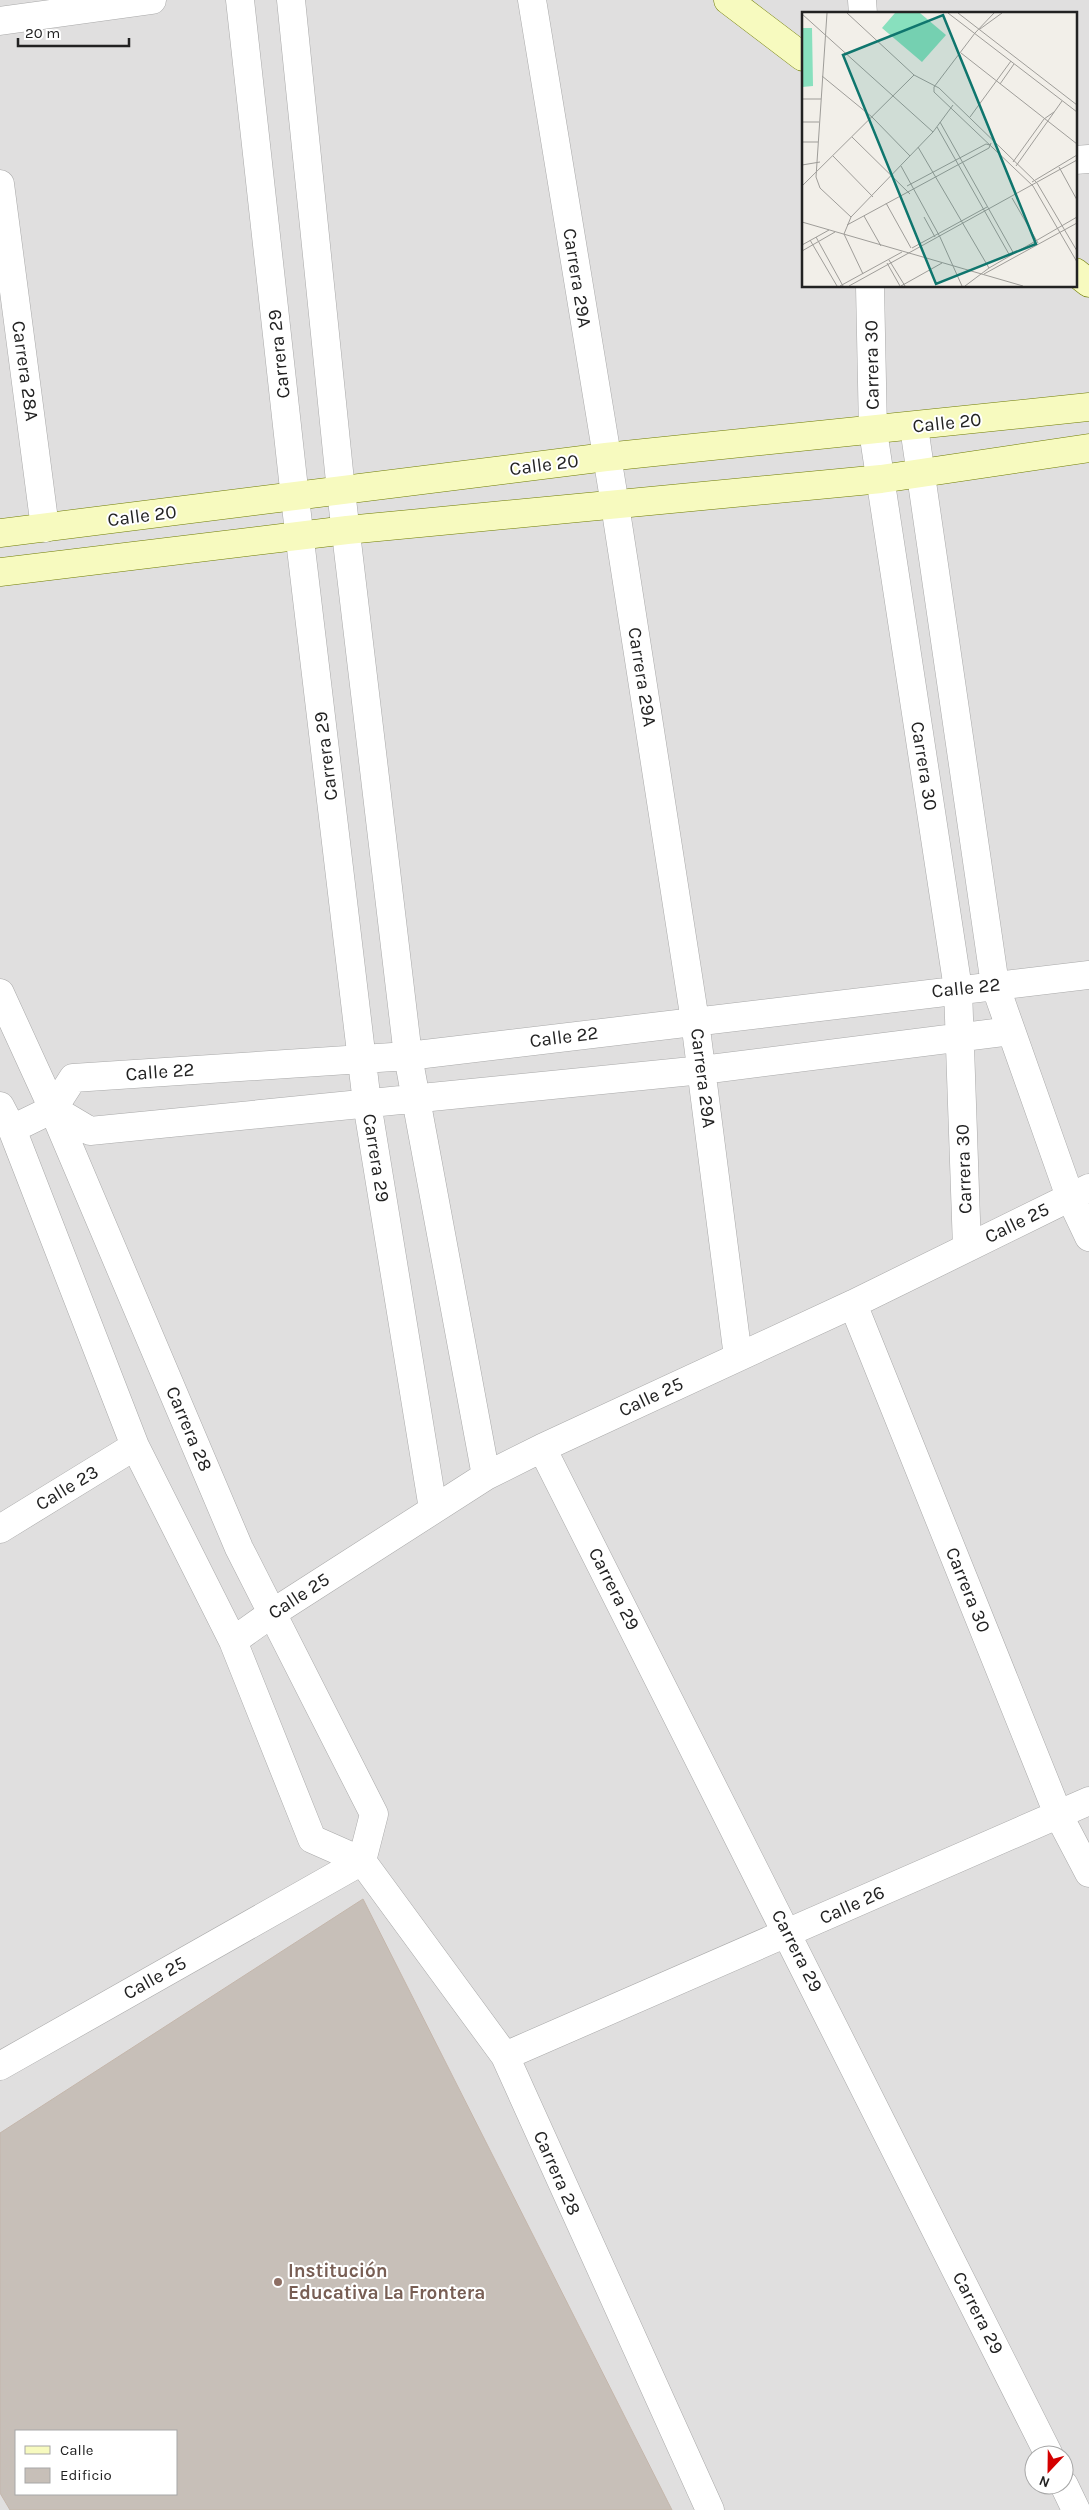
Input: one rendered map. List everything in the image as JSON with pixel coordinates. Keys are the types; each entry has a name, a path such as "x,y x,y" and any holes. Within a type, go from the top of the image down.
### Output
{"street":[{"path":"0,21 152,0"},
{"name":"Carrera 29","path":"240,0 295,498 367,1103 433,1509"},
{"path":"291,0 341,491 408,1056 486,1476"},
{"name":"Carrera 29A","path":"532,0 615,505 696,1021 738,1357"},
{"path":"728,0 802,56"},
{"path":"1076,160 1089,159"},
{"name":"Carrera 28A","path":"0,184 46,528"},
{"path":"1076,273 1089,283"},
{"name":"Carrera 30","path":"870,288 872,431 958,989 967,1248"},
{"name":"Calle 20","path":"0,533 295,498 606,457 914,427 1089,407"},
{"name":"Carrera 30","path":"914,427 995,985 1011,1031 1080,1193 1089,1237"},
{"name":"Calle 20","path":"0,572 347,530 880,479 1089,448"},
{"name":"Calle 22","path":"53,1109 73,1078 408,1056 958,989 1089,975"},
{"name":"Carrera 28","path":"0,993 53,1109 239,1548 374,1814 362,1861"},
{"path":"6,1117 53,1109 90,1131 702,1070 1011,1031"},
{"name":"Carrera 28","path":"6,1117 135,1446 233,1641 312,1839 362,1861 505,2056 710,2510"},
{"name":"Calle 25","path":"233,1641 271,1614 486,1476 542,1448 853,1304 1080,1193"},
{"name":"Carrera 30","path":"853,1304 1058,1814 1089,1873"},
{"name":"Calle 23","path":"0,1529 135,1446"},
{"name":"Carrera 29","path":"542,1448 788,1933 1044,2445"},
{"name":"Calle 26","path":"505,2056 1089,1801"},
{"name":"Calle 25","path":"0,2066 362,1861"},
{"path":"1069,2495 1076,2510"}],"shaded area":[{"path":"0,0 1089,0 1089,2510 0,2510"}],"building":[{"name":"Institución Educativa La Frontera","path":"363,1899 672,2510 10,2510 0,2493 0,2133"}],"place":[{"name":"Institución Educativa La Frontera","path":"278,2282"}]}
